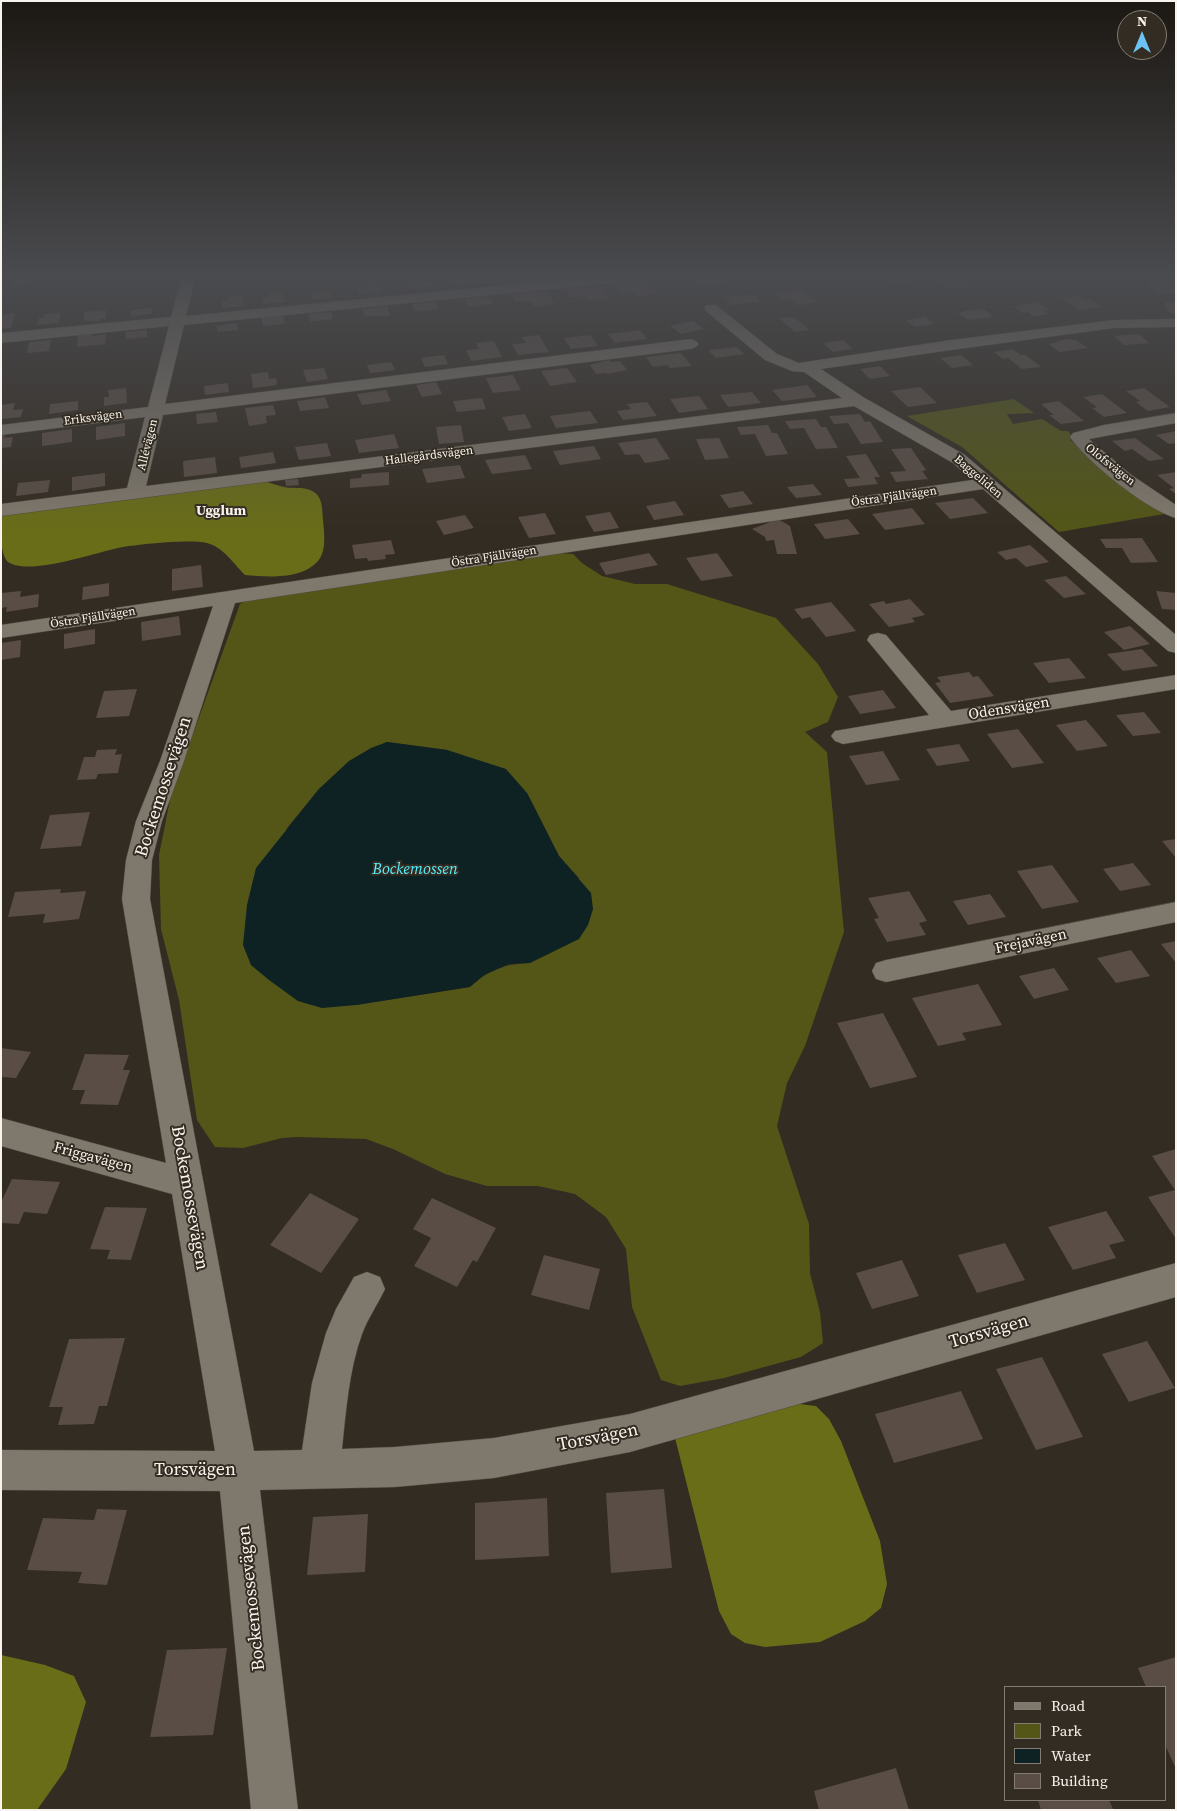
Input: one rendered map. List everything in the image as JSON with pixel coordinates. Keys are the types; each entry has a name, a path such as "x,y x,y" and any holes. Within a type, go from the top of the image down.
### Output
{"street":[{"name":"Allévägen","path":"135,494 168,364"},
{"name":"Eriksvägen","path":"1,430 533,364"},
{"name":"Baggeliden","path":"785,364 792,367 807,367 857,401 960,459 1176,646"},
{"path":"807,367 830,364"},
{"name":"Hallegårdsvägen","path":"1,510 857,401"},
{"name":"Olofsvägen","path":"1176,418 1104,430 1078,437 1083,444 1116,471 1161,505 1176,512"},
{"name":"Östra Fjällvägen","path":"1,632 986,483"},
{"name":"Bockemossevägen","path":"226,598 172,761 149,821 139,860 136,899 238,1471 275,1810"},
{"path":"878,640 945,719"},
{"name":"Odensvägen","path":"843,736 1176,682"},
{"name":"Frejavägen","path":"886,971 1176,912"},
{"name":"Friggavägen","path":"1,1132 186,1183"},
{"name":"Torsvägen","path":"1,1470 238,1471 395,1467 494,1458 630,1433 1176,1280"},
{"path":"319,1468 334,1371 344,1333 352,1314 367,1289"}],"green space":[{"path":"1014,399 1034,413 1007,414 1013,424 1042,419 1061,431 1068,431 1072,436 1070,440 1170,513 1059,532 962,447 907,416"},
{"path":"542,552 573,554 582,563 602,576 635,584 667,584 776,618 818,664 838,697 828,722 805,732 827,752 844,932 805,1046 787,1083 777,1126 809,1224 810,1273 820,1312 823,1343 801,1357 724,1378 680,1386 661,1380 632,1307 626,1249 606,1217 575,1194 538,1186 487,1186 445,1174 393,1149 366,1139 297,1137 282,1138 243,1148 215,1147 197,1120 179,1000 161,929 159,855 171,795 240,604 247,599","holes":["387,742 447,750 527,793 559,856 579,878 530,963 497,969 469,987 356,1005 298,1001 251,965 287,828 319,789 349,762"]}],"shaded area":[{"path":"258,480 284,487 310,490 321,501 324,547 321,557 311,567 283,576 245,575 218,548 199,542 166,542 123,547 63,562 30,567 16,565 7,561 3,552 1,517 8,513"},
{"path":"791,1403 816,1406 829,1419 841,1441 880,1541 887,1584 881,1608 865,1621 820,1642 765,1647 745,1643 731,1634 719,1611 674,1434"},
{"path":"1,1655 45,1665 74,1676 86,1702 66,1769 37,1810 1,1810"}],"water":[{"name":"Bockemossen","path":"387,742 447,750 506,769 527,793 559,856 591,893 593,909 588,925 579,939 530,963 509,964 484,975 470,987 356,1005 322,1008 298,1001 251,965 243,945 247,905 256,868 319,789 349,761 371,748"}],"building":[{"path":"392,364 395,370 370,373 367,365"},
{"path":"423,364 448,364 425,367"},
{"path":"622,364 627,370 596,374 590,365"},
{"path":"651,364 690,364 692,366 670,368 667,365 653,367"},
{"path":"947,364 973,365 952,368"},
{"path":"1015,364 1037,364 1041,367 1022,369"},
{"path":"880,366 890,376 870,379 860,369"},
{"path":"324,368 328,379 307,382 303,370"},
{"path":"567,368 577,382 550,386 541,371"},
{"path":"268,372 269,379 276,378 277,385 253,388 251,374"},
{"path":"513,375 521,390 493,393 486,378"},
{"path":"436,382 442,394 422,397 416,385"},
{"path":"228,383 229,392 205,395 204,386"},
{"path":"807,385 817,397 782,401 772,390"},
{"path":"920,387 937,403 908,407 891,391"},
{"path":"126,388 127,403 104,406 104,397 109,397 108,390"},
{"path":"1144,388 1170,407 1148,411 1136,402 1140,401 1126,391"},
{"path":"386,390 391,401 362,405 357,394"},
{"path":"752,392 761,403 728,407 720,395"},
{"path":"1102,394 1127,413 1104,417 1092,408 1097,407 1083,397"},
{"path":"699,396 708,409 679,413 670,399"},
{"path":"325,397 329,408 300,411 297,401"},
{"path":"482,398 486,409 457,412 453,401"},
{"path":"78,401 78,410 49,414 50,404"},
{"path":"1059,401 1084,421 1061,424 1049,415 1054,415 1041,404"},
{"path":"647,402 657,416 623,420 617,411 631,409 627,404"},
{"path":"15,403 13,410 23,409 21,417 1,419 1,405"},
{"path":"273,405 276,415 266,416 267,423 249,426 245,408"},
{"path":"590,411 598,423 556,428 550,416"},
{"path":"216,412 218,422 197,424 196,414"},
{"path":"525,414 532,428 509,431 502,417"},
{"path":"860,414 865,422 870,421 883,442 861,444 848,423 834,424 829,416"},
{"path":"816,419 821,427 826,427 838,448 816,449 804,428 790,429 785,421"},
{"path":"125,423 125,436 96,440 96,427"},
{"path":"461,425 464,442 439,444 436,427"},
{"path":"768,425 772,433 777,433 788,454 766,456 755,434 741,435 737,427"},
{"path":"72,429 72,442 42,446 42,433"},
{"path":"1176,431 1176,443 1169,444 1156,435"},
{"path":"394,434 399,448 359,453 355,440"},
{"path":"1,435 5,435 4,438 13,437 11,447 1,448"},
{"path":"656,438 670,459 645,463 639,454 625,455 618,443"},
{"path":"719,438 729,458 705,460 696,439"},
{"path":"1135,438 1164,459 1149,461 1132,449 1125,451 1112,441"},
{"path":"327,443 331,456 299,460 295,447"},
{"path":"594,446 601,459 560,465 553,451"},
{"path":"911,448 926,470 922,471 928,479 896,482 890,472 906,471 891,449"},
{"path":"273,452 276,463 241,468 239,457"},
{"path":"866,454 880,477 874,477 878,484 848,487 844,479 860,478 846,456"},
{"path":"525,455 532,469 492,474 485,460"},
{"path":"215,457 217,473 184,477 183,461"},
{"path":"460,465 465,478 427,483 422,469"},
{"path":"389,472 389,485 350,488 350,479 361,478 362,474"},
{"path":"1176,472 1176,494 1169,489 1174,488 1157,475"},
{"path":"105,473 105,486 72,491 72,477"},
{"path":"298,479 299,485 286,486 285,480"},
{"path":"50,480 48,492 16,496 18,483"},
{"path":"813,484 822,495 796,498 787,487"},
{"path":"743,491 753,504 729,508 720,495"},
{"path":"973,498 988,513 950,519 935,503"},
{"path":"675,501 684,515 654,520 646,506"},
{"path":"912,508 925,524 885,530 872,514"},
{"path":"610,512 619,528 594,532 585,516"},
{"path":"545,513 556,534 529,538 518,517"},
{"path":"465,515 474,528 444,535 436,521"},
{"path":"778,519 790,526 797,554 777,554 774,540 766,541 765,537 752,529"},
{"path":"848,519 860,534 825,539 814,524"},
{"path":"1142,538 1158,562 1131,563 1122,548 1106,548 1100,539"},
{"path":"391,540 395,554 385,555 386,559 368,561 367,558 355,559 352,545"},
{"path":"1030,545 1049,562 1026,567 1016,558 1006,560 997,552"},
{"path":"649,553 658,565 606,575 599,563"},
{"path":"717,553 733,576 701,581 686,558"},
{"path":"201,565 203,587 172,591 172,569"},
{"path":"1066,576 1086,594 1064,598 1044,580"},
{"path":"109,583 109,596 82,600 83,587"},
{"path":"21,591 20,597 39,594 38,607 6,612 7,607 1,608 1,593"},
{"path":"1156,591 1176,593 1176,610 1162,609"},
{"path":"910,599 925,615 912,618 915,622 889,627 869,604 884,601 886,604"},
{"path":"831,602 856,631 826,637 810,617 802,619 794,609"},
{"path":"179,616 181,635 142,641 141,622"},
{"path":"1130,626 1150,644 1124,650 1104,632"},
{"path":"95,629 95,644 64,649 64,634"},
{"path":"21,640 20,657 1,660 1,643"},
{"path":"1142,649 1158,666 1123,671 1107,654"},
{"path":"1069,658 1086,678 1049,683 1033,663"},
{"path":"969,672 973,677 978,676 994,696 950,703 935,683 941,682 937,677"},
{"path":"137,689 129,716 96,718 104,691"},
{"path":"883,690 896,708 860,714 848,696"},
{"path":"1144,712 1161,733 1133,736 1116,715"},
{"path":"1086,720 1108,746 1077,751 1056,725"},
{"path":"1018,729 1044,763 1012,768 987,734"},
{"path":"959,744 970,761 937,766 926,749"},
{"path":"117,749 115,755 122,754 118,773 98,774 96,779 77,780 84,757 95,757 97,750"},
{"path":"883,751 900,780 866,785 849,756"},
{"path":"90,812 81,846 40,849 50,815"},
{"path":"1176,839 1176,858 1162,841"},
{"path":"1133,863 1151,885 1120,891 1103,869"},
{"path":"1052,865 1079,902 1042,909 1017,871"},
{"path":"61,889 60,893 86,891 79,919 43,923 45,914 8,917 15,892"},
{"path":"909,891 927,921 919,923 926,935 887,942 874,919 879,918 868,898"},
{"path":"990,894 1006,917 968,925 953,901"},
{"path":"1176,941 1176,963 1161,944"},
{"path":"1131,950 1150,976 1116,983 1097,958"},
{"path":"1054,968 1069,990 1034,999 1019,976"},
{"path":"978,984 1002,1025 962,1033 966,1040 938,1046 912,998"},
{"path":"883,1013 917,1077 870,1088 837,1023"},
{"path":"1,1048 31,1052 16,1078 1,1077"},
{"path":"85,1054 129,1055 123,1070 130,1070 118,1105 80,1104 85,1090 72,1090"},
{"path":"1176,1149 1176,1239 1148,1197 1175,1190 1152,1156"},
{"path":"12,1179 60,1182 47,1214 24,1212 19,1224 1,1223 1,1202"},
{"path":"310,1193 359,1219 321,1273 270,1245"},
{"path":"432,1198 496,1228 477,1262 473,1260 457,1287 414,1266 431,1238 413,1229"},
{"path":"105,1207 147,1208 131,1260 107,1259 110,1250 90,1249"},
{"path":"1106,1211 1125,1241 1109,1245 1116,1258 1073,1270 1048,1227"},
{"path":"1005,1243 1025,1280 977,1293 958,1255"},
{"path":"544,1255 600,1269 589,1310 531,1295"},
{"path":"902,1260 919,1296 872,1309 856,1273"},
{"path":"125,1338 107,1406 99,1406 94,1424 58,1425 63,1407 49,1407 69,1339"},
{"path":"1147,1341 1175,1388 1129,1402 1102,1354"},
{"path":"1042,1357 1083,1437 1036,1450 996,1369"},
{"path":"961,1391 983,1439 894,1463 875,1414"},
{"path":"664,1489 672,1568 611,1573 606,1493"},
{"path":"547,1498 549,1556 475,1560 475,1503"},
{"path":"97,1509 127,1510 107,1585 78,1583 82,1572 27,1570 43,1518 94,1520"},
{"path":"368,1514 365,1572 307,1575 313,1517"},
{"path":"227,1648 213,1735 150,1737 167,1650"},
{"path":"1176,1657 1176,1769 1167,1749 1167,1686 1146,1686 1138,1668"},
{"path":"896,1768 909,1810 819,1810 814,1791"},
{"path":"1038,1801 1109,1801 1113,1809 1041,1810"}],"district":[{"name":"Ugglum","path":"221,511"}]}
